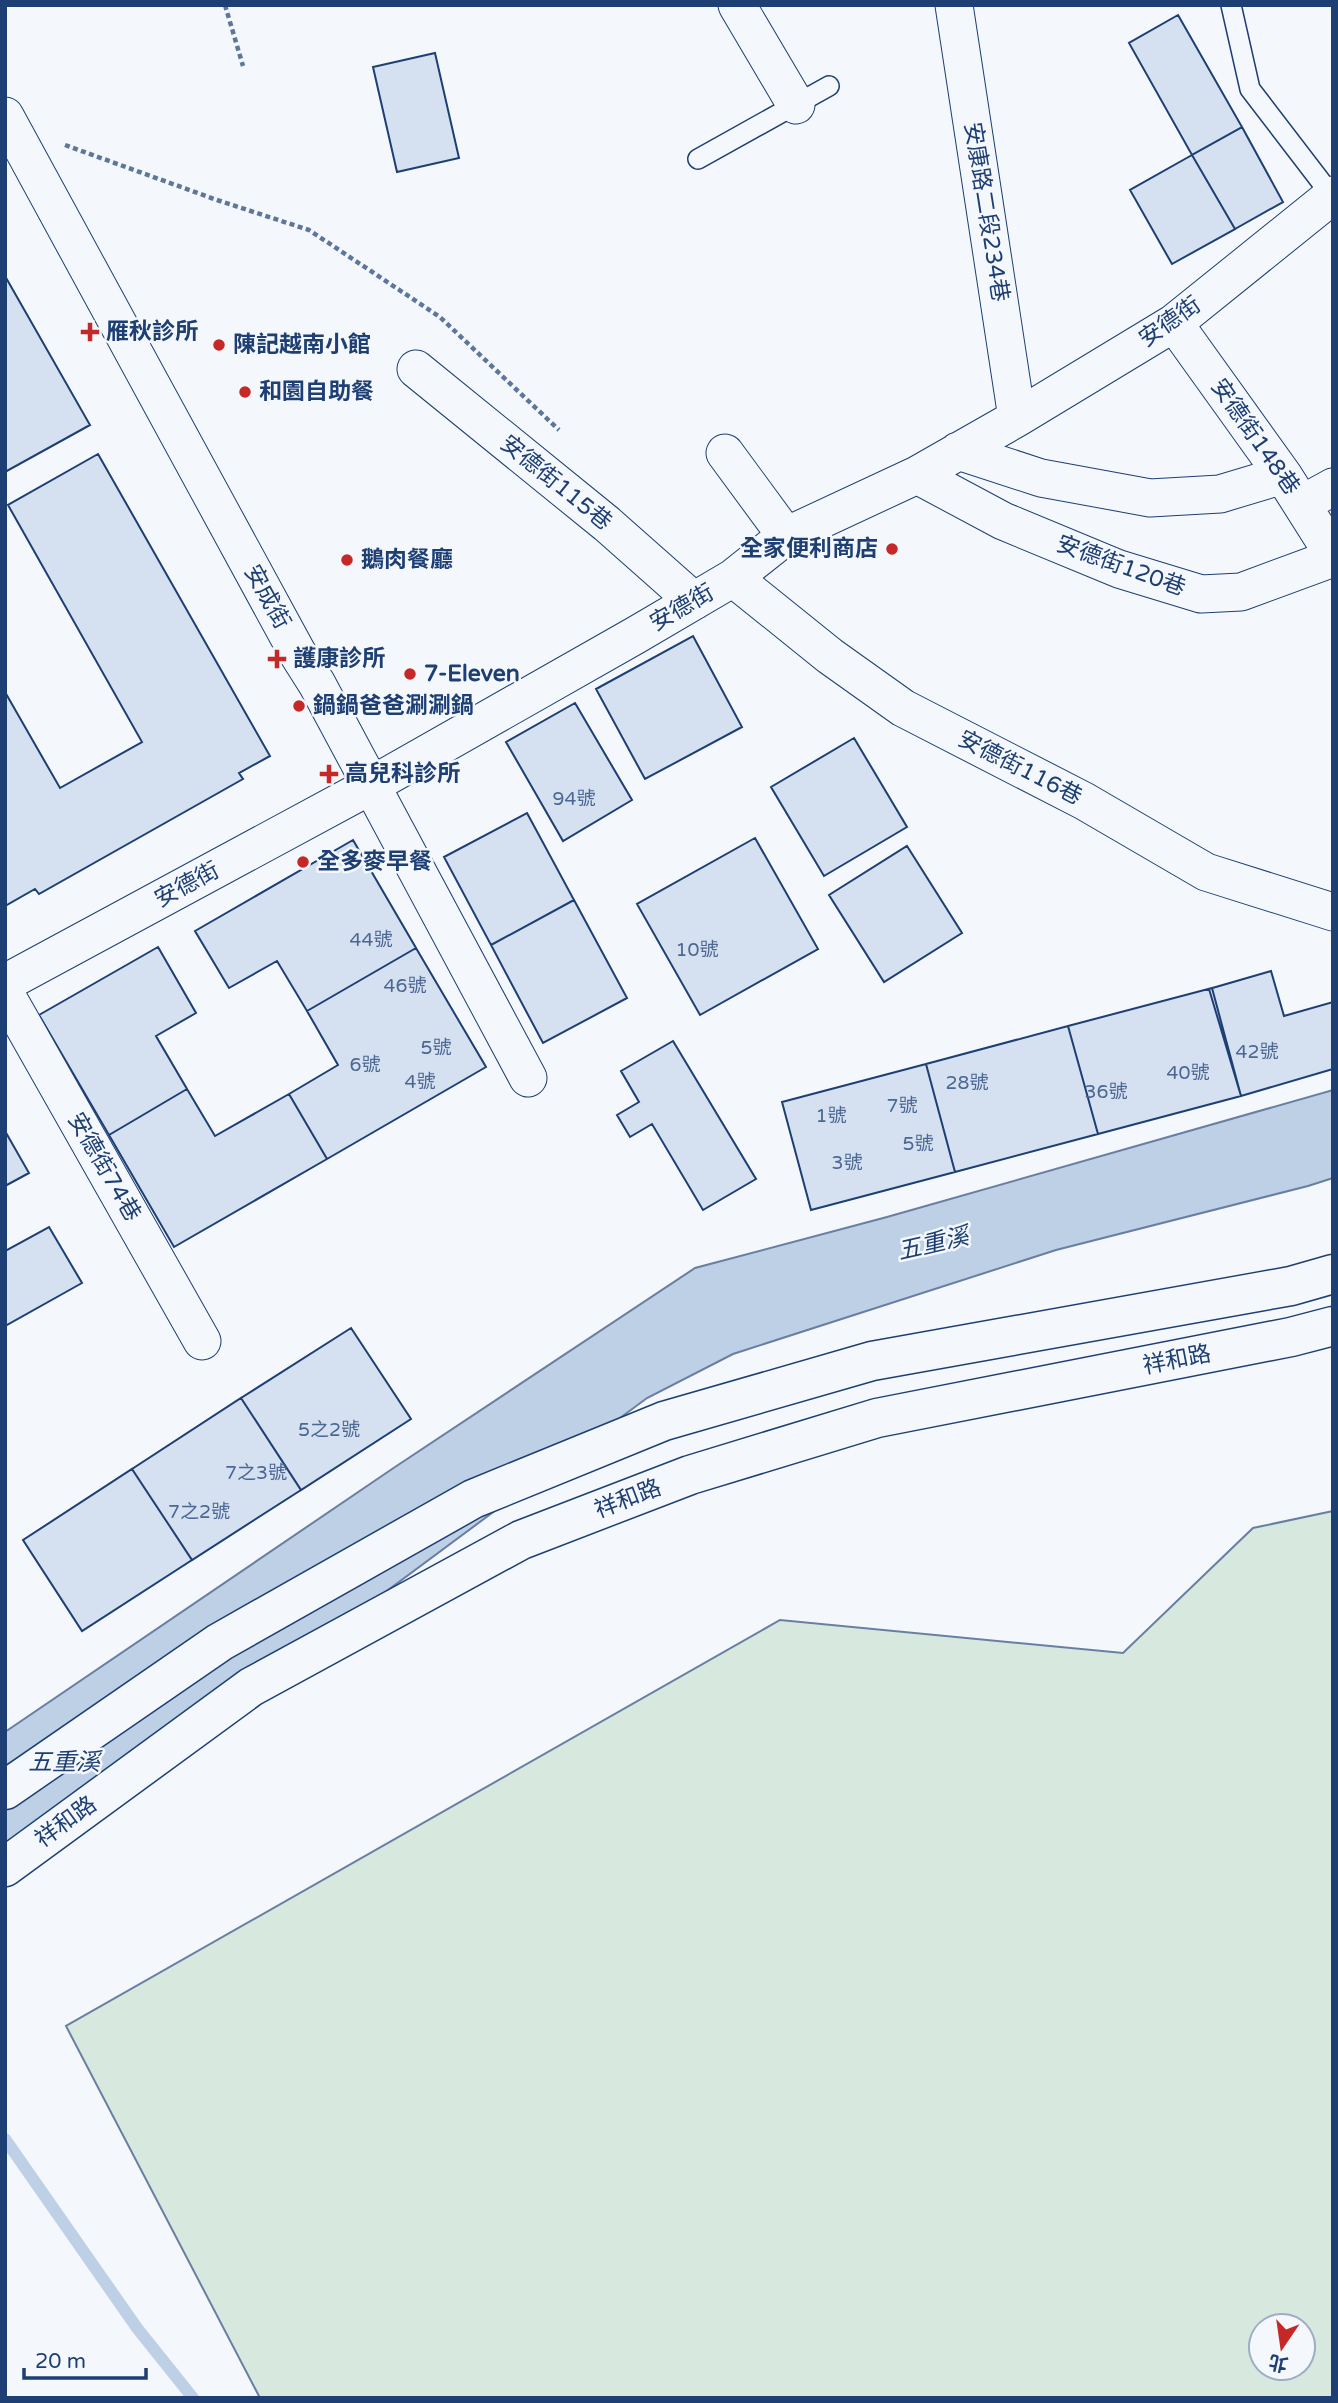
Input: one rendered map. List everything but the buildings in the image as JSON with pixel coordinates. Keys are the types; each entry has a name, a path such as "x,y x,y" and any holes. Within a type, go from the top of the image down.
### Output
{"main road":[{"path":"5,1790 220,1642 474,1499 664,1421 872,1361 1291,1286 1333,1273"},
{"name":"祥和路","path":"5,1867 251,1687 521,1540 690,1475 877,1418 1291,1337 1333,1326"}],"street":[{"path":"737,5 796,105"},
{"name":"安康路二段234巷","path":"954,5 1017,418"},
{"name":"安成街","path":"8,121 292,643 317,684 528,1078"},
{"name":"安德街","path":"5,983 370,786 694,601 733,578 786,536 917,475 1017,418 1174,323 1332,196"},
{"name":"安德街148巷","path":"1174,323 1306,488 1333,556"},
{"name":"安德街115巷","path":"416,369 607,524 694,601"},
{"path":"958,451 1041,478 1150,498 1306,488"},
{"path":"725,453 786,536"},
{"name":"安德街120巷","path":"917,475 1003,521 1119,569 1201,594 1241,592 1333,556"},
{"name":"安德街116巷","path":"733,578 830,656 903,708 1084,801 1206,872 1333,912"},
{"name":"安德街74巷","path":"5,993 202,1341"}],"lane":[{"path":"1231,5 1250,89 1332,196"},
{"path":"698,159 829,86"}],"path":[{"path":"225,5 243,66"},
{"path":"8,121 217,200 310,230 440,317 560,431"}],"shaded area":[{"path":"1333,1511 1333,2398 260,2398 66,2026 780,1620 1123,1653 1253,1528"}],"water":[{"name":"五重溪","path":"1333,1090 1333,1178 1056,1250 733,1354 647,1398 144,1771 5,1887 5,1732 395,1467 695,1268 887,1217"}],"waterway":[{"path":"5,2139 137,2328 193,2398"}],"place":[{"name":"雁秋診所","path":"90,332"},
{"name":"陳記越南小館","path":"219,345"},
{"name":"和園自助餐","path":"245,392"},
{"name":"全家便利商店","path":"892,549"},
{"name":"鵝肉餐廳","path":"347,560"},
{"name":"護康診所","path":"277,659"},
{"name":"7-Eleven","path":"410,674"},
{"name":"鍋鍋爸爸涮涮鍋","path":"299,706"},
{"name":"高兒科診所","path":"329,774"},
{"name":"全多麥早餐","path":"303,862"}]}
